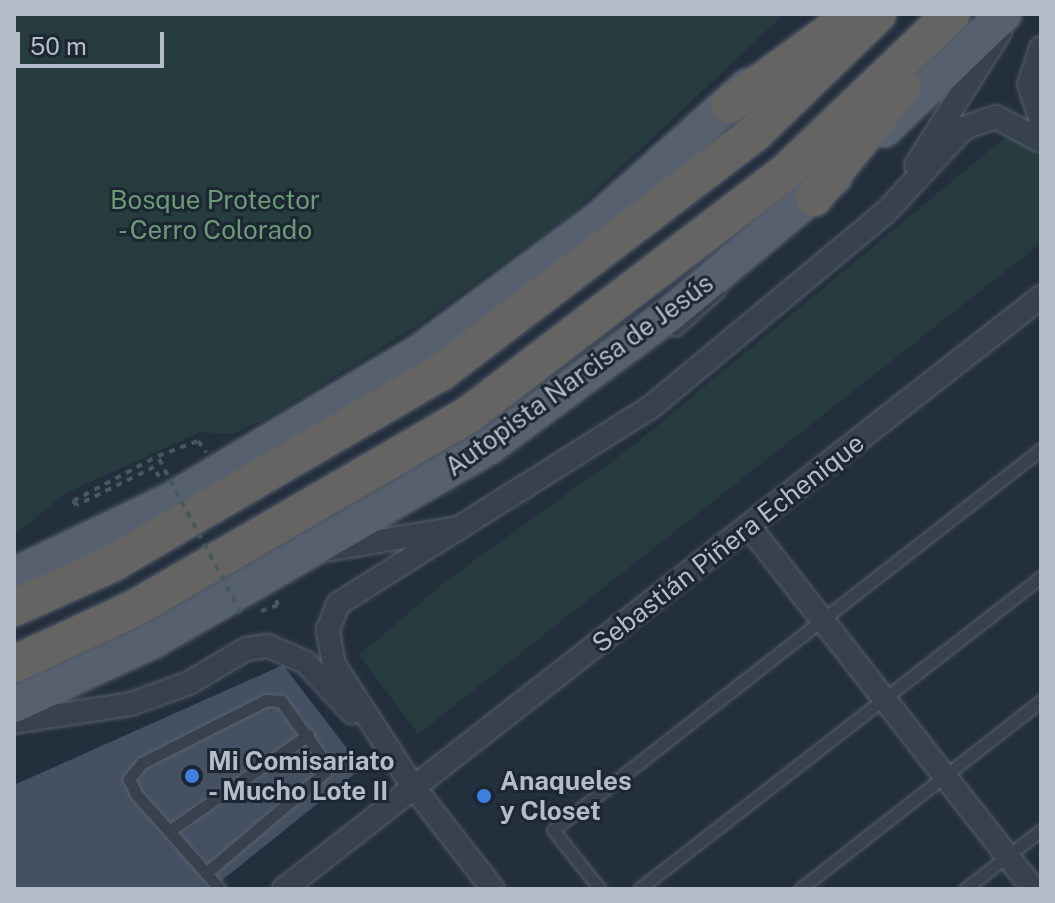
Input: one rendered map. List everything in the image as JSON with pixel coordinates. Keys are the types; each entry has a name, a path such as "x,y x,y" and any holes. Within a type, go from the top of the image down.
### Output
{"highway":[{"path":"729,105 853,14"},
{"path":"14,608 113,563 440,373 755,133 878,14"},
{"name":"Autopista Narcisa de Jesús","path":"14,664 135,608 468,415 788,170 951,14"},
{"path":"814,198 961,14"}],"main road":[{"path":"14,575 171,500 421,351 599,219 729,105 824,14"},
{"name":"Autopista Narcisa de Jesús","path":"14,705 151,642 313,552 490,446 814,198 1004,14"}],"street":[{"path":"885,213 1011,14"},
{"path":"1041,48 1029,84 1041,120"},
{"path":"493,889 412,785 334,665 328,640 332,616 349,593 465,527 651,407 885,213 973,123 1009,119 1041,141"},
{"name":"Sebastián Piñera Echenique","path":"284,889 412,785 751,529 1041,297"},
{"path":"313,552 465,527"},
{"path":"751,529 1033,889"},
{"path":"14,722 131,704 189,683 246,649 268,646 305,662 386,746"}],"lane":[{"path":"664,338 708,306 750,249"},
{"path":"580,379 642,355"},
{"path":"600,889 553,830 1041,449"},
{"path":"639,889 1041,577"},
{"path":"206,873 316,784 325,772 323,759 291,709 266,700 142,763 129,779 169,831 220,889"},
{"path":"800,889 1041,701"},
{"path":"169,831 308,735"},
{"path":"965,889 1041,830"}],"path":[{"path":"171,500 154,467 77,505 73,501 159,457 198,441 220,472"},
{"path":"159,457 242,615"}],"green space":[{"name":"Bosque Protector - Cerro Colorado","path":"14,14 784,14 574,212 418,325 268,418 232,434 200,432 66,493 14,535"},
{"path":"1015,129 1041,161 1041,243 418,734 359,655 446,581 629,449"}],"building":[{"name":"Mi Comisariato - Mucho Lote II","path":"283,665 362,768 211,889 14,889 14,785"}],"place":[{"name":"Mi Comisariato - Mucho Lote II","path":"192,776"},
{"name":"Anaqueles y Closet","path":"484,796"}]}
